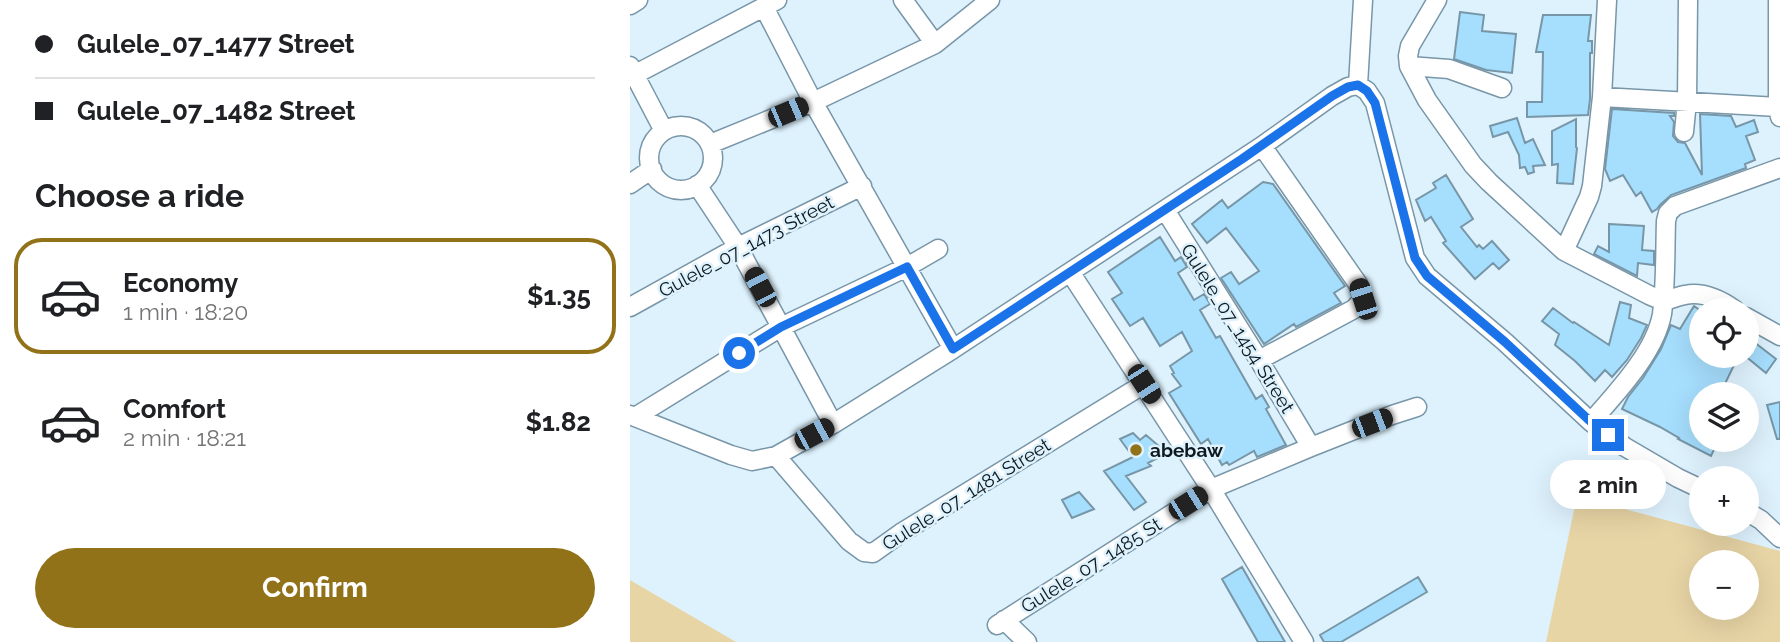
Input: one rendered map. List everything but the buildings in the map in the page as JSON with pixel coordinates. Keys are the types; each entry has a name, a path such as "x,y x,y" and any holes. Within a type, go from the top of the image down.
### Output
{"street":[{"path":"630,5 638,0"},
{"path":"903,0 935,44"},
{"path":"710,144 813,102 935,44 990,0"},
{"path":"1358,85 1363,0"},
{"path":"1437,0 1410,46 1409,66 1427,100 1473,165 1564,251 1663,301 1686,295 1712,298"},
{"path":"1564,251 1590,197 1602,97 1607,0"},
{"path":"1684,132 1688,0"},
{"path":"1602,97 1687,101 1779,112 1779,3"},
{"path":"664,131 631,72 770,4 813,102 953,349"},
{"path":"1409,66 1449,69 1502,88"},
{"path":"633,416 752,461 776,456 834,424 953,349 1262,146 1332,96 1358,85 1367,91 1375,103 1415,258 1427,276 1505,342 1591,422 1625,447 1689,483"},
{"path":"685,126 704,135 710,144 713,154 709,174 697,185 684,189 664,185 652,169 649,159 651,148 656,138 664,131 685,126"},
{"path":"1259,360 1354,309 1363,299 1358,284 1262,146"},
{"path":"1591,422 1633,373 1654,338 1663,301 1668,213 1675,206 1780,168"},
{"path":"630,184 652,169"},
{"path":"697,185 738,247 834,424"},
{"name":"Gulele_07_1473 Street","path":"630,307 738,247 862,186"},
{"name":"Gulele_07_1454 Street","path":"1165,210 1311,447"},
{"path":"633,416 781,327 907,267 938,249"},
{"path":"1070,272 1211,489 1304,642"},
{"path":"1759,324 1780,335"},
{"name":"Gulele_07_1481 Street","path":"776,456 849,541 864,552 873,553 901,533 1144,384"},
{"name":"Gulele_07_1485 St","path":"1027,642 1000,622 1211,489 1417,407"},
{"path":"1759,519 1780,538"}],"shaded area":[{"path":"1577,496 1689,526 1689,536 1725,536 1780,551 1780,642 1546,642"},
{"path":"630,580 736,642 630,642"}],"place":[{"name":"abebaw","path":"1136,450"}],"route":[{"path":"739,353 781,327 907,267 953,349 1242,159 1332,96 1358,85 1367,91 1375,103 1415,258 1427,276 1608,435"}]}
